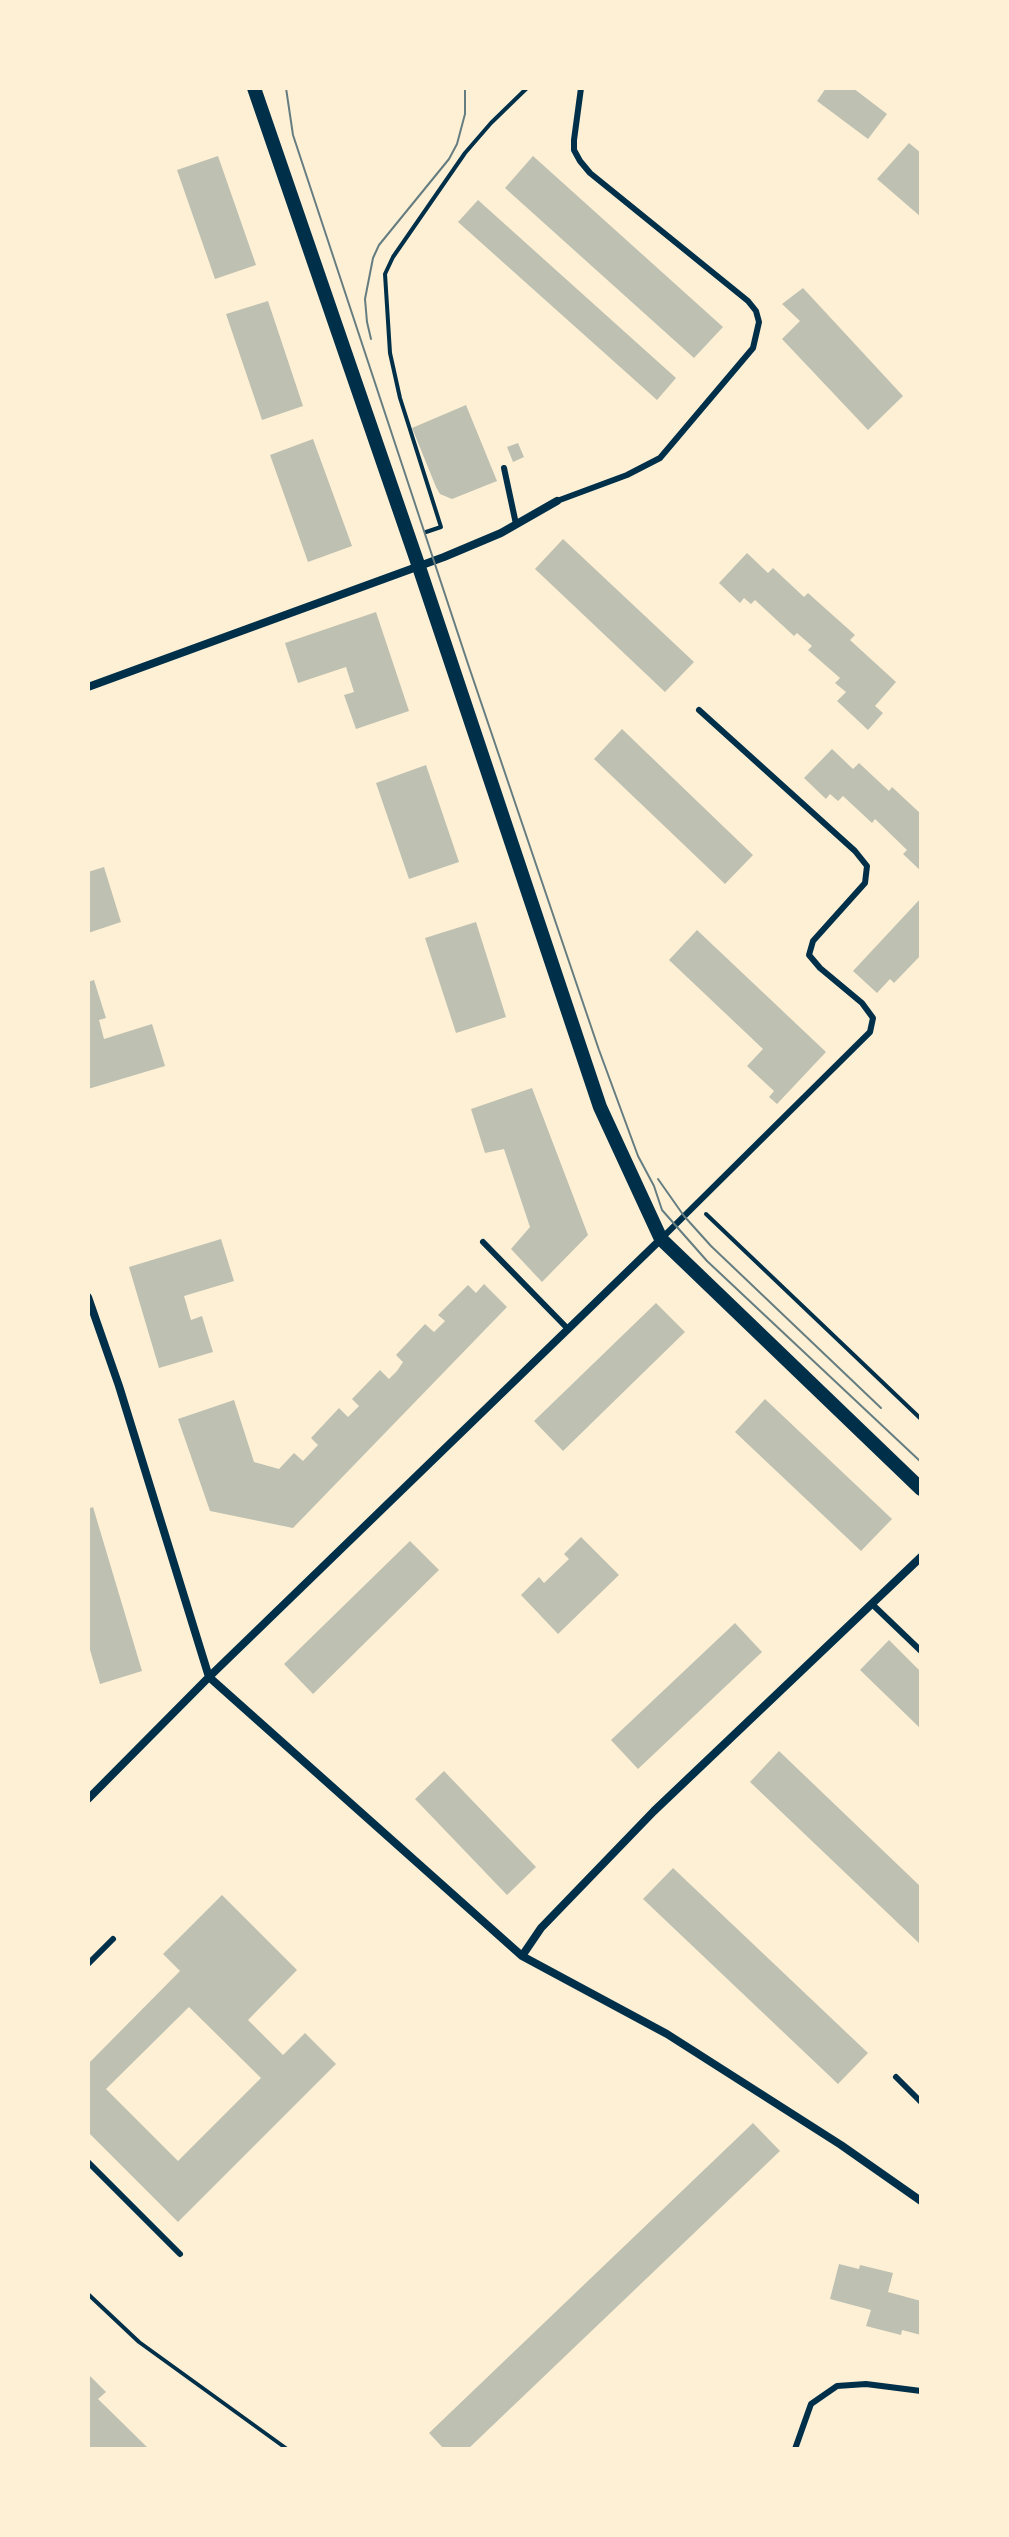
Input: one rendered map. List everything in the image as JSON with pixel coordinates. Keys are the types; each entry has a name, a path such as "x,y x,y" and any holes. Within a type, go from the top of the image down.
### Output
{"street":[{"path":"254,88 409,537 600,1107 661,1239 921,1489"},
{"path":"88,687 419,567 489,539 557,501"},
{"path":"88,1799 209,1677 661,1239"},
{"path":"88,1297 119,1386 209,1677 522,1956 667,2034 841,2145 921,2201"},
{"path":"522,1956 541,1928 654,1811 921,1557"}],"lane":[{"path":"557,501 627,475 660,458 753,348 759,322 756,311 748,301 590,173 580,161 574,150 574,140 581,88"},
{"path":"504,468 516,524"},
{"path":"661,1239 870,1032 873,1018 862,1003 809,955 813,941 865,883 867,866 855,851 699,710"},
{"path":"483,1242 568,1329"},
{"path":"872,1604 921,1651"},
{"path":"88,1964 113,1939"},
{"path":"896,2077 921,2102"},
{"path":"88,2162 180,2254"},
{"path":"795,2449 811,2404 837,2386 866,2384 921,2391"}],"path":[{"path":"409,537 441,527 400,398 390,353 385,274 393,257 465,153 527,88"},
{"path":"706,1214 921,1419"},
{"path":"88,2294 139,2342 287,2449"}],"building":[{"path":"826,88 853,88 887,114 868,139 817,101"},
{"path":"909,143 921,153 921,217 877,179"},
{"path":"218,156 256,265 215,279 177,170"},
{"path":"533,156 723,327 694,358 505,188"},
{"path":"478,200 676,378 657,400 458,222"},
{"path":"803,288 903,396 868,430 782,339 800,321 782,304"},
{"path":"268,301 303,406 262,420 226,314"},
{"path":"466,405 497,481 452,499 440,494 436,487 412,428"},
{"path":"313,439 352,546 308,562 270,455"},
{"path":"518,443 524,457 513,462 507,447"},
{"path":"563,539 694,662 665,692 535,569"},
{"path":"747,553 768,573 773,568 804,597 808,593 855,635 850,640 896,682 875,706 883,713 868,730 837,701 846,692 835,683 840,678 808,650 812,646 797,633 794,636 755,600 751,604 744,598 740,603 719,583"},
{"path":"376,612 409,711 356,729 344,695 354,692 346,667 298,683 285,643"},
{"path":"622,729 753,855 725,884 594,759"},
{"path":"832,749 853,769 859,763 889,791 892,787 921,814 921,871 903,854 907,850 875,819 872,823 843,796 838,801 830,794 826,799 804,778"},
{"path":"426,765 459,862 409,879 376,783"},
{"path":"104,867 121,922 88,933 88,872"},
{"path":"921,898 921,955 894,983 890,979 877,993 853,971"},
{"path":"476,922 506,1017 456,1033 425,938"},
{"path":"697,930 826,1052 777,1104 769,1097 774,1091 747,1066 763,1049 669,960"},
{"path":"94,980 106,1018 99,1020 104,1039 152,1024 165,1066 88,1089 88,982"},
{"path":"532,1088 588,1235 542,1282 511,1249 530,1227 504,1149 485,1153 471,1109"},
{"path":"221,1239 234,1281 184,1296 191,1320 202,1316 213,1352 159,1368 129,1267"},
{"path":"484,1284 507,1307 293,1528 210,1511 178,1419 234,1400 254,1462 279,1469 294,1453 303,1461 318,1445 311,1438 339,1408 348,1417 359,1406 352,1399 380,1370 389,1379 397,1371 403,1362 396,1355 425,1324 434,1332 445,1321 438,1315 468,1285 476,1293"},
{"path":"656,1303 685,1332 563,1451 534,1421"},
{"path":"765,1399 892,1519 861,1551 735,1432"},
{"path":"93,1507 142,1671 100,1684 88,1643 88,1509"},
{"path":"581,1537 619,1575 558,1634 521,1595 539,1577 544,1583 569,1559 564,1554"},
{"path":"410,1541 439,1570 313,1694 284,1664"},
{"path":"735,1623 762,1652 638,1769 611,1740"},
{"path":"889,1640 921,1672 921,1729 860,1670"},
{"path":"779,1751 921,1887 921,1945 750,1782"},
{"path":"444,1771 536,1867 507,1895 415,1799"},
{"path":"673,1868 868,2053 838,2084 643,1899"},
{"path":"222,1895 297,1970 248,2020 283,2055 305,2033 336,2064 178,2222 88,2132 88,2064 180,1971 163,1954","holes":["189,2007 261,2078 178,2161 106,2089"]},
{"path":"753,2123 780,2151 468,2449 444,2449 429,2433"},
{"path":"839,2264 859,2269 860,2265 893,2273 888,2292 921,2301 921,2335 902,2330 901,2335 866,2326 871,2310 830,2299"},
{"path":"88,2374 106,2392 98,2399 149,2449 88,2449"}],"tram line":[{"path":"286,88 293,135 468,664 599,1050 638,1156 654,1186 662,1210 707,1261 921,1462"},
{"path":"371,339 365,299 373,258 379,245 449,159 457,144 465,114 465,88"},
{"path":"658,1179 684,1216 711,1246 881,1408"}]}
